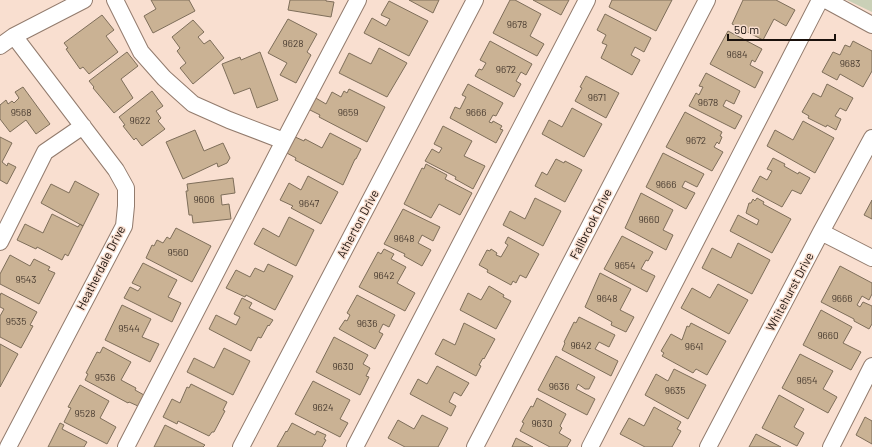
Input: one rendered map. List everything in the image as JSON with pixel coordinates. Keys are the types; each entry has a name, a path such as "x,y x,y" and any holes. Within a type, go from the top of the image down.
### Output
{"street":[{"path":"0,46 14,36 84,0"},
{"path":"115,0 141,52 164,78 193,104 228,120 284,141"},
{"path":"126,447 358,0"},
{"name":"Atherton Drive","path":"241,447 475,0"},
{"path":"355,447 587,0"},
{"name":"Fallbrook Drive","path":"475,447 707,0"},
{"path":"590,447 820,0"},
{"path":"826,0 872,25"},
{"name":"Heatherdale Drive","path":"8,447 124,226 126,206 126,188 116,170 14,36"},
{"path":"0,242 45,152 83,126"},
{"name":"Whitehurst Drive","path":"708,447 821,232 872,139"},
{"path":"821,232 872,258"},
{"path":"830,447 872,366"}],"green space":[{"path":"847,0 872,0 872,12"}],"building":[{"path":"151,0 189,0 195,11 153,33 144,16 156,9"},
{"path":"290,0 326,0 334,2 331,17 288,10"},
{"path":"409,0 439,0 433,13"},
{"path":"510,0 515,0 541,14 530,36 544,44 537,56 493,33"},
{"path":"533,0 569,0 561,15"},
{"path":"612,0 672,0 656,31 609,7"},
{"path":"743,0 776,0 795,10 786,26 774,19 763,40 732,24"},
{"path":"389,1 428,21 409,56 364,33 372,18 386,26 390,19 381,15"},
{"path":"605,14 651,38 644,52 635,47 631,55 640,60 632,75 601,58 607,45 602,43 606,35 597,30"},
{"path":"102,15 114,30 106,36 118,52 89,74 83,67 80,69 66,49 68,48 64,43"},
{"path":"288,19 317,34 307,52 311,55 296,83 280,75 287,63 268,53"},
{"path":"193,20 204,32 198,37 204,44 210,40 224,58 193,84 180,68 186,63 177,51 180,48 172,37"},
{"path":"728,31 762,49 755,62 752,60 750,65 763,72 755,88 710,64"},
{"path":"490,41 532,64 526,75 521,72 516,81 521,84 514,97 475,76 479,69 482,70 486,63 480,60"},
{"path":"853,41 872,51 872,71 863,87 840,74 837,80 822,72 833,52 840,55 845,45 850,47"},
{"path":"379,48 407,63 387,97 339,73 349,53 371,64"},
{"path":"127,52 138,66 121,79 133,98 114,113 89,81"},
{"path":"260,52 278,100 257,108 250,88 234,94 222,64 240,57 241,60"},
{"path":"706,73 740,91 734,104 726,100 723,106 742,116 735,129 689,106 696,93 699,95 703,87 699,86"},
{"path":"586,76 619,93 606,118 575,101"},
{"path":"468,84 503,103 496,116 493,115 489,122 492,123 493,121 502,126 500,129 503,130 496,143 450,118 455,107 460,109 466,97 462,95"},
{"path":"827,84 853,98 846,111 840,108 835,116 841,119 836,130 808,118 809,116 802,112 813,93 821,97"},
{"path":"23,87 50,124 36,134 26,120 10,132 0,119 0,105 6,100 8,104 12,101 14,103 19,98 15,92"},
{"path":"349,89 385,107 367,142 319,117 320,115 308,109 314,97 326,104 332,92 341,97 344,91 347,93"},
{"path":"152,91 163,106 156,111 161,118 158,121 165,129 142,146 136,138 134,140 123,126 125,125 119,117"},
{"path":"572,108 602,124 584,157 542,134 549,120 562,127"},
{"path":"685,112 722,132 720,136 722,137 719,144 717,142 714,147 723,152 712,171 666,147"},
{"path":"803,121 834,138 815,173 767,146 775,130 793,140"},
{"path":"443,126 472,141 464,156 485,166 473,189 455,179 456,177 425,161 432,149 439,153 442,148 434,144"},
{"path":"195,130 204,151 223,143 230,158 227,163 218,167 217,163 183,179 166,142"},
{"path":"330,133 361,149 343,185 295,160 296,158 285,152 293,136 304,141 305,139 322,148"},
{"path":"0,137 12,143 2,162 7,166 8,163 16,167 7,184 0,180"},
{"path":"663,153 704,174 697,187 685,181 682,187 695,193 686,209 646,187"},
{"path":"773,158 785,164 784,166 798,174 799,172 810,178 801,194 792,190 782,207 752,191 760,176 767,180 772,171 767,169"},
{"path":"556,159 564,163 565,161 582,170 565,202 535,186 542,172 547,175"},
{"path":"426,164 447,175 445,179 472,193 460,215 439,204 431,218 404,204 422,168 424,169"},
{"path":"308,176 338,192 321,224 291,208 293,206 280,200 289,183 301,190"},
{"path":"233,178 235,193 221,195 222,205 229,204 231,219 193,223 192,215 189,215 186,191 188,191 187,184"},
{"path":"75,181 99,194 83,226 41,203 51,184 69,193"},
{"path":"641,193 673,210 663,230 673,235 666,250 625,228"},
{"path":"535,198 561,211 543,246 503,225 510,211 525,219"},
{"path":"757,198 764,202 763,204 791,219 772,253 730,231 738,215 757,225 759,220 746,213 749,203 751,203 753,199 755,201"},
{"path":"872,200 872,219 864,215"},
{"path":"403,209 440,227 433,241 422,235 418,243 431,250 422,266 404,256 405,254 384,244"},
{"path":"52,214 78,227 80,224 83,226 68,256 65,254 62,260 37,247 36,249 17,240 25,224 43,233"},
{"path":"289,217 314,230 296,266 254,244 263,228 279,237"},
{"path":"176,228 211,246 192,282 146,258 152,245 154,246 157,240 163,243 167,237 170,239"},
{"path":"622,236 653,252 641,269 655,276 647,292 604,269"},
{"path":"508,237 539,254 526,278 520,275 516,283 513,281 511,285 487,272 488,270 479,265 487,250 490,251 491,249 497,253 496,255 501,257 508,245 505,243"},
{"path":"738,243 770,260 752,294 702,268 712,248 731,258"},
{"path":"384,249 394,254 391,259 406,267 397,283 415,293 405,311 359,287 378,252 381,254"},
{"path":"10,255 30,266 34,259 50,267 48,270 55,273 39,304 0,284 0,274"},
{"path":"143,263 177,280 168,297 181,303 172,322 124,298 130,287 138,291 141,287 132,283"},
{"path":"268,264 293,276 275,310 246,295 245,297 226,288 236,270 250,277 255,268 264,272"},
{"path":"840,266 872,283 872,294 869,300 862,296 857,305 860,307 863,302 872,306 872,324 869,329 854,321 854,319 821,302"},
{"path":"600,273 631,289 620,310 634,317 626,332 611,325 612,322 585,307"},
{"path":"718,284 748,300 729,334 681,308 692,288 710,298"},
{"path":"489,286 504,295 503,297 511,301 496,329 460,310 468,293 481,300"},
{"path":"1,293 37,312 30,325 33,326 21,348 0,337 0,316 4,309 0,307"},
{"path":"357,295 395,315 389,327 383,324 379,332 383,334 375,349 339,329 345,320 347,321 350,315 347,313"},
{"path":"242,298 252,303 249,308 273,320 269,326 268,325 261,338 258,337 251,351 209,329 216,315 236,325 240,317 234,314"},
{"path":"122,305 151,319 142,337 159,344 150,362 105,340"},
{"path":"821,310 852,327 843,343 861,352 851,370 803,345"},
{"path":"579,317 615,335 609,347 599,342 595,349 618,361 611,376 562,350 565,343 564,342 574,322 576,323"},
{"path":"464,323 495,339 479,365 481,366 476,376 435,354 443,339 455,345"},
{"path":"691,323 726,341 707,375 696,369 693,373 662,356 664,353 661,351 671,334 682,340 687,326 689,327"},
{"path":"334,337 368,355 363,364 370,368 366,376 369,377 360,395 316,372"},
{"path":"0,344 18,354 0,387"},
{"path":"103,347 131,362 121,380 136,388 135,390 144,395 138,406 129,402 128,403 85,380 88,374 86,373 97,352 100,353"},
{"path":"224,348 250,361 233,395 187,372 194,358 214,368"},
{"path":"800,354 833,371 823,389 837,397 828,413 782,388"},
{"path":"556,356 595,377 589,389 585,389 578,384 576,389 595,399 587,415 538,390"},
{"path":"437,366 469,383 461,396 454,392 449,402 456,406 451,416 410,394 418,379 427,384"},
{"path":"674,369 706,385 688,419 645,395 656,374 668,381"},
{"path":"313,381 350,400 340,419 348,423 340,437 295,414"},
{"path":"191,384 227,402 223,410 225,411 214,432 212,432 209,436 178,421 177,424 163,417 172,399 180,403 187,387 189,388"},
{"path":"80,385 109,401 100,418 116,427 107,444 64,422 71,408 68,407"},
{"path":"779,395 804,409 794,427 804,433 797,446 762,428"},
{"path":"537,398 566,414 560,426 562,428 559,433 571,440 567,447 550,447 520,431 524,423 522,422 531,406 533,407"},
{"path":"654,407 681,422 677,429 681,431 672,447 645,447 620,434 629,418 644,426"},
{"path":"422,415 448,428 438,447 405,447 388,438 398,420 414,429"},
{"path":"865,417 872,421 872,444 856,435"},
{"path":"60,423 64,425 62,429 87,442 84,447 48,447"},
{"path":"292,423 315,435 317,431 326,435 324,439 326,440 322,447 277,447"},
{"path":"165,425 205,445 203,447 154,447"},
{"path":"756,434 781,447 749,447"},
{"path":"516,438 533,447 512,447"}]}
